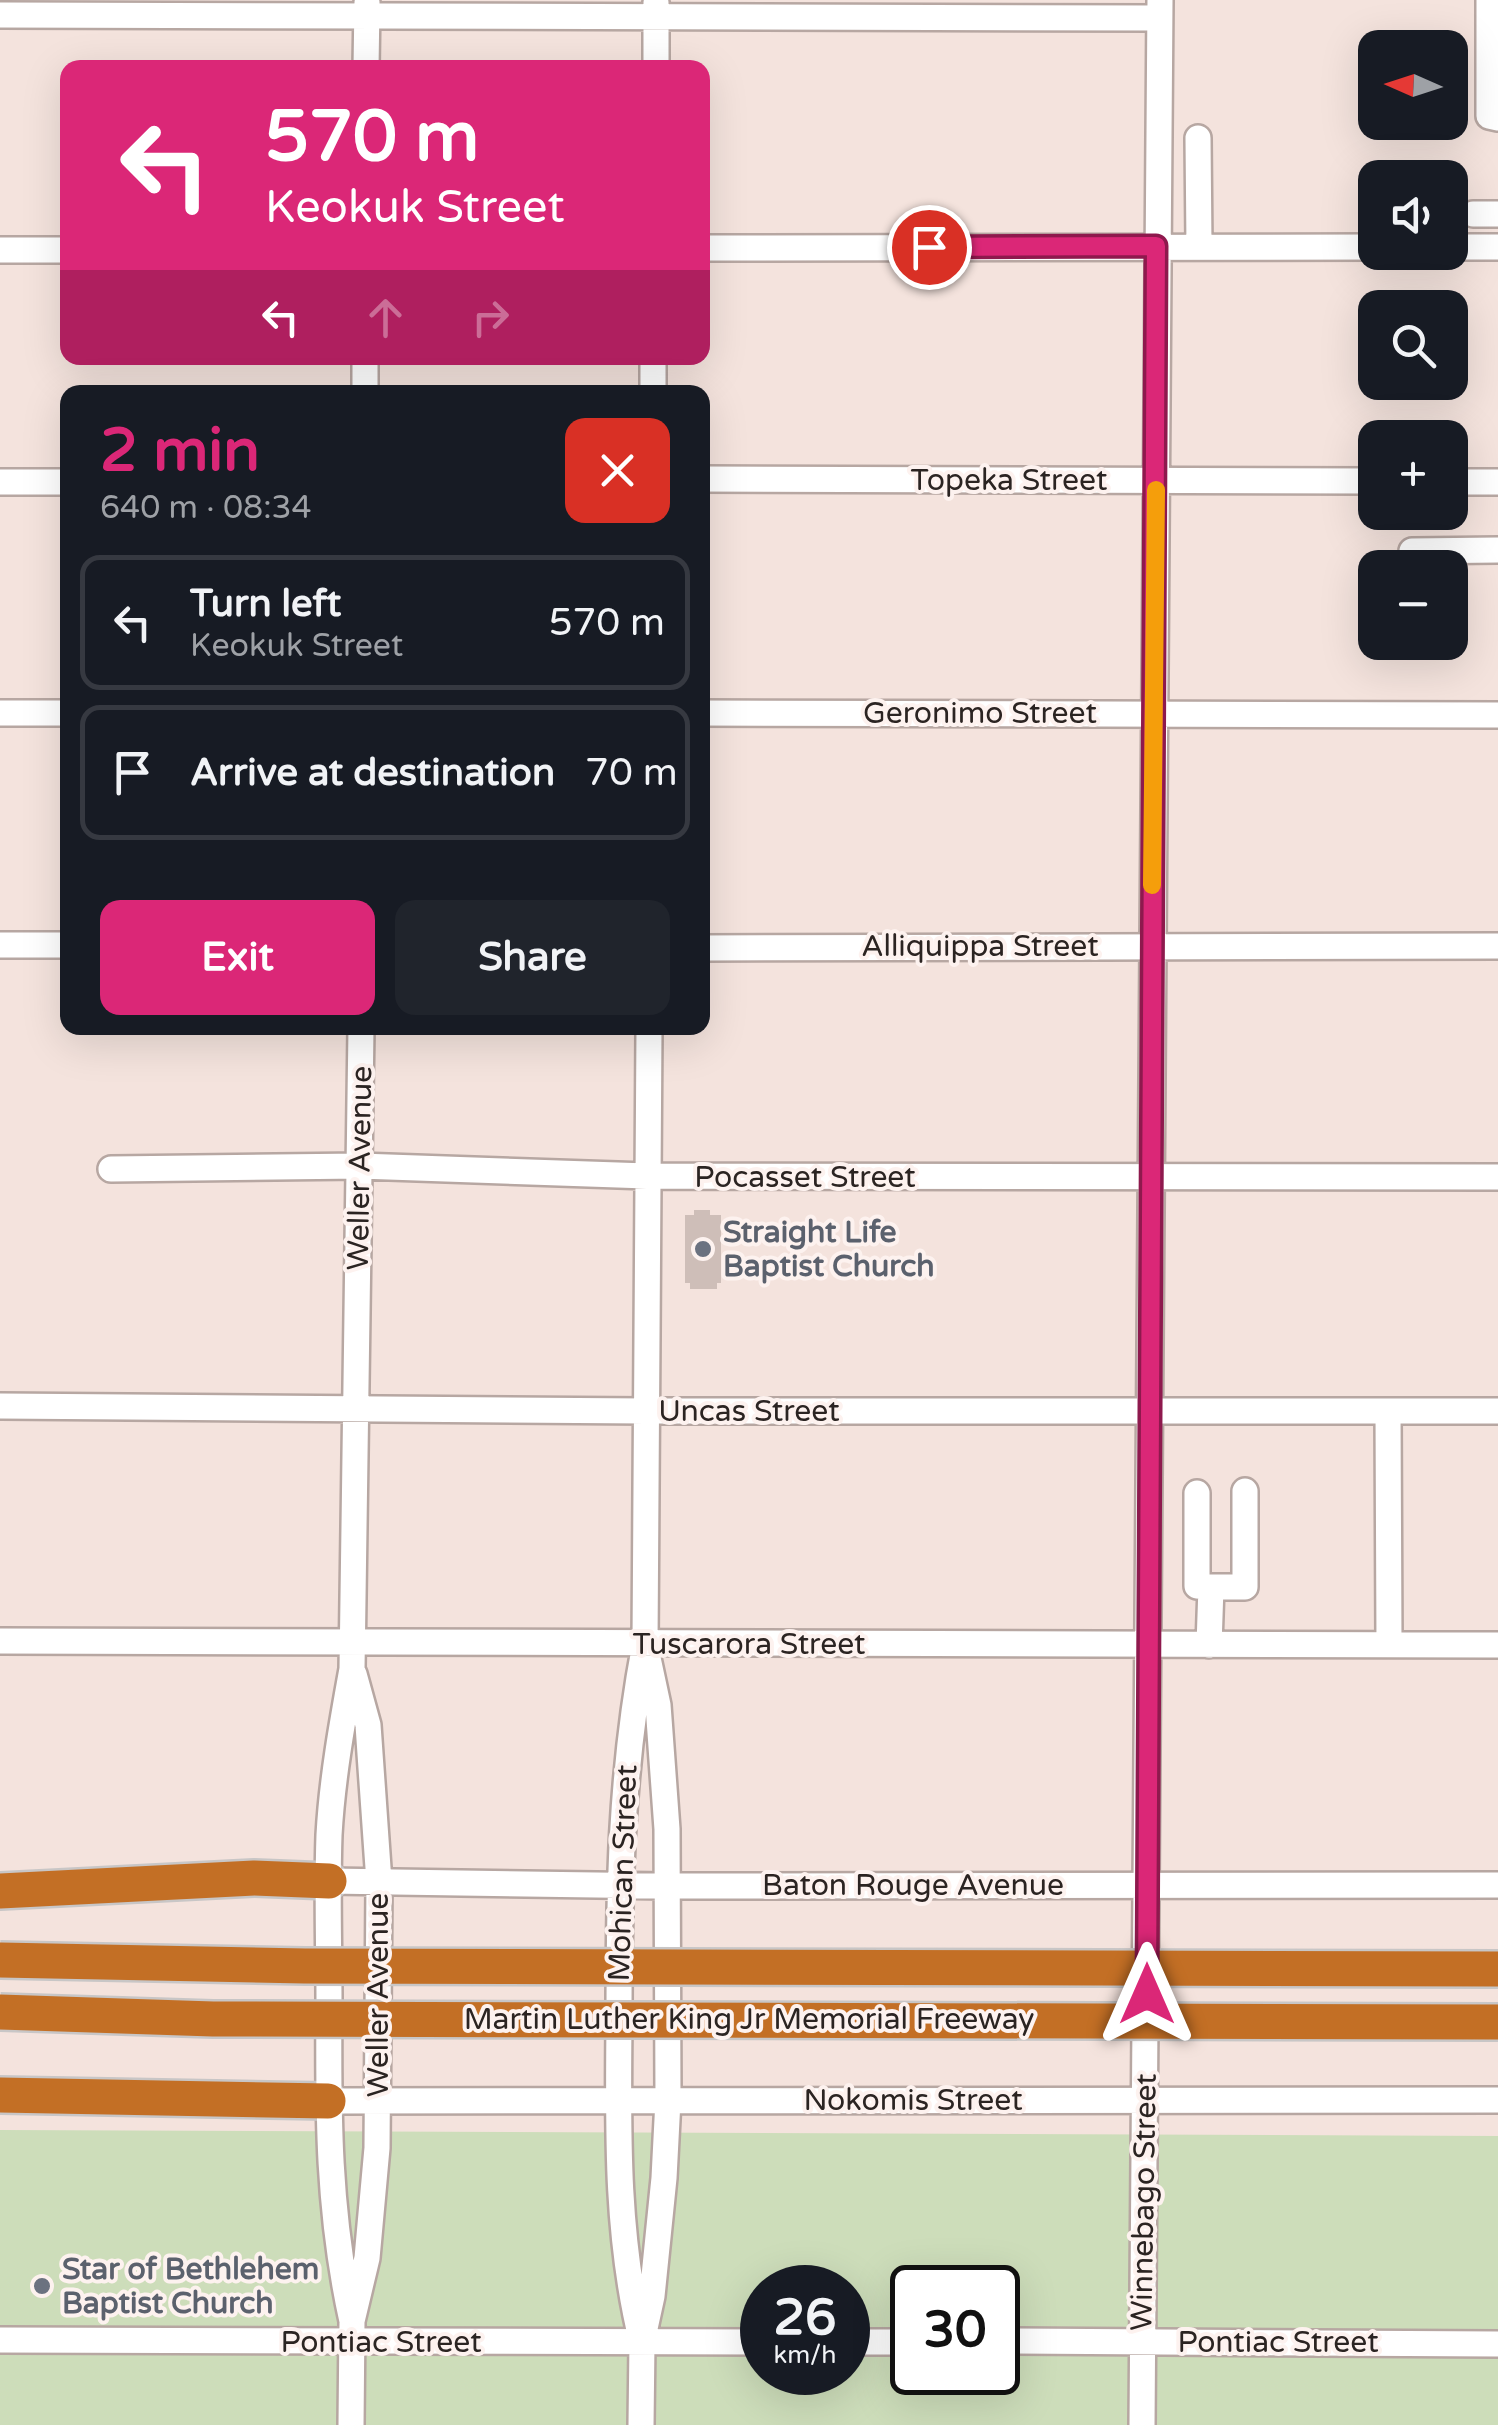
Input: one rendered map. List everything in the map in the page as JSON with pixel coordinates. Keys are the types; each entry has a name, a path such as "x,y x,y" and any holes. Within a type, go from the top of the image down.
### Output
{"highway":[{"path":"0,1890 240,1878 329,1880"},
{"name":"Martin Luther King Jr Memorial Freeway","path":"0,1960 306,1966 1498,1970"},
{"name":"Martin Luther King Jr Memorial Freeway","path":"0,2012 213,2019 1498,2022"},
{"path":"0,2095 328,2101"}],"street":[{"path":"1488,0 1489,116 1498,118"},
{"path":"366,60 367,8"},
{"path":"0,15 367,8 1160,9"},
{"path":"656,8 656,60"},
{"name":"Winnebago Street","path":"1142,2425 1160,9"},
{"path":"1198,138 1199,247"},
{"path":"710,248 1358,247"},
{"path":"1468,247 1498,248"},
{"path":"0,250 60,250"},
{"name":"Topeka Street","path":"710,479 1358,481"},
{"path":"0,482 60,482"},
{"path":"1468,482 1498,482"},
{"path":"1468,550 1498,550"},
{"path":"0,712 60,713"},
{"name":"Geronimo Street","path":"710,713 1498,715"},
{"path":"0,945 60,945"},
{"name":"Alliquippa Street","path":"710,948 1498,946"},
{"name":"Weller Avenue","path":"352,2332 338,2257 328,2140 329,1832 352,1669 361,1035"},
{"name":"Mohican Street","path":"642,2342 629,2292 620,2192 619,1885 624,1787 645,1644 649,1035"},
{"name":"Pocasset Street","path":"111,1168 360,1166 647,1176 1498,1177"},
{"name":"Uncas Street","path":"0,1406 646,1411 1498,1410"},
{"path":"1388,1411 1389,1645"},
{"path":"1197,1494 1196,1586 1245,1587 1245,1491"},
{"path":"1210,1645 1212,1587"},
{"name":"Tuscarora Street","path":"0,1641 1498,1645"},
{"name":"Mohican Street","path":"641,2425 642,2342 652,2296 668,2100 667,1829 658,1705 645,1644"},
{"name":"Weller Avenue","path":"350,2425 352,2332 367,2258 378,2101 379,1882 368,1725 352,1669"},
{"name":"Baton Rouge Avenue","path":"329,1880 667,1886 1498,1885"},
{"name":"Nokomis Street","path":"328,2101 1498,2100"},
{"name":"Pontiac Street","path":"0,2340 352,2332 740,2342"},
{"name":"Pontiac Street","path":"1020,2342 1498,2344"}],"green space":[{"path":"0,2130 1498,2136 1498,2425 0,2425"}],"building":[{"name":"Straight Life Baptist Church","path":"694,1210 721,1215 721,1283 717,1283 717,1289 690,1289 690,1283 685,1283 685,1215 694,1215"}],"slow traffic":[{"path":"1152,885 1156,490"}],"place":[{"name":"Straight Life Baptist Church","path":"703,1249"},
{"name":"Star of Bethlehem Baptist Church","path":"42,2286"}],"route":[{"path":"929,247 1156,246 1147,1994"}]}
